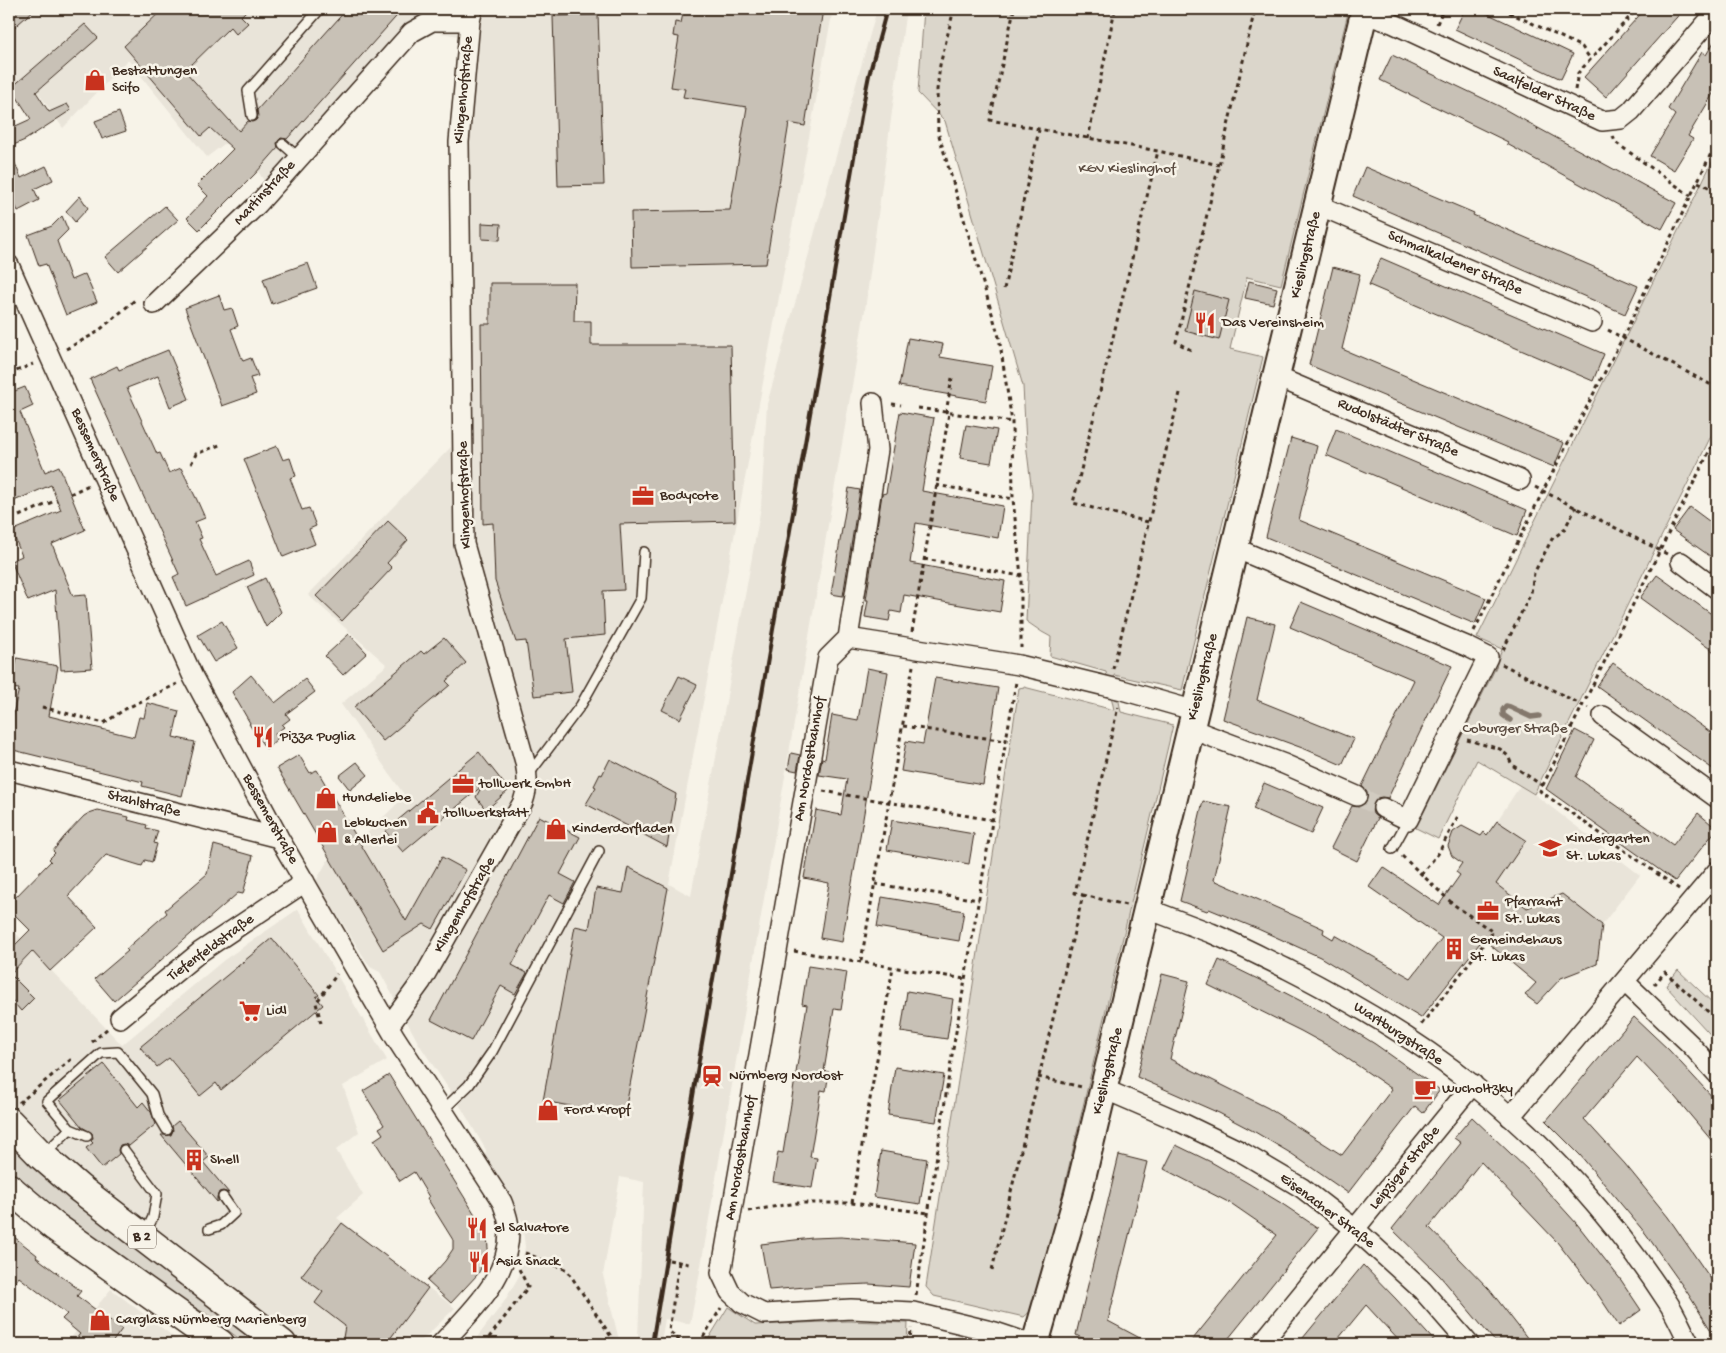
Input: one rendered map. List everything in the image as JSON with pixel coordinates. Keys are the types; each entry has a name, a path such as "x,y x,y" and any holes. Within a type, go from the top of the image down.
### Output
{"main road":[{"name":"B 2","path":"12,1114 42,1156 79,1188 282,1344"},
{"path":"11,1194 220,1344"}],"street":[{"name":"Saalfelder Straße","path":"1364,11 1602,121 1621,119 1631,111 1717,11"},
{"name":"Kieslingstraße","path":"1035,1344 1078,1194 1095,1089 1148,909 1364,11"},
{"name":"Martinstraße","path":"154,304 258,204 412,32 432,21 472,15"},
{"name":"Klingenhofstraße","path":"389,1026 421,982 523,802 527,791 528,777 525,762 464,544 459,142 472,15"},
{"name":"Schmalkaldener Straße","path":"1318,205 1592,322"},
{"name":"Bessemerstraße","path":"9,265 193,676 279,838 349,958 389,1026 502,1202 510,1226 509,1246 504,1262 484,1296 441,1344"},
{"name":"Rudolstädter Straße","path":"1277,377 1520,480"},
{"path":"873,403 878,450 848,638 1020,665 1116,689 1193,720 1284,764 1357,796"},
{"path":"1235,548 1466,646 1493,660 1408,820 1383,808"},
{"path":"1681,562 1717,589"},
{"name":"Am Nordostbahnhof","path":"730,1292 721,1273 776,948 828,658 848,638"},
{"path":"1602,716 1717,798"},
{"name":"Stahlstraße","path":"9,770 279,838"},
{"path":"1510,1117 1717,871"},
{"name":"Tiefenfeldstraße","path":"120,1018 200,952 305,882"},
{"name":"Wartburgstraße","path":"1148,909 1212,934 1262,957 1356,1006 1410,1039 1473,1084 1510,1117 1572,1178 1621,1236 1668,1302 1690,1344"},
{"path":"1625,982 1690,1044 1717,1074"},
{"name":"Leipziger Straße","path":"1262,1344 1473,1084"},
{"name":"Eisenacher Straße","path":"1095,1089 1178,1122 1238,1150 1302,1188 1355,1230 1422,1290 1469,1344"},
{"path":"730,1292 742,1303 764,1314 851,1309 913,1312 994,1332 1028,1344"}],"lane":[{"path":"252,116 248,91 320,9"},
{"path":"283,144 299,158"},
{"path":"528,777 581,705 641,598 644,552"},
{"path":"1392,849 1408,820"},
{"path":"443,1110 469,1085 492,1052 599,851"},
{"path":"87,1136 70,1129 47,1101 101,1053 118,1052 152,1094 158,1115 167,1130"},
{"path":"42,1156 70,1129"},
{"path":"124,1150 158,1194 154,1217 143,1238"},
{"path":"209,1229 222,1225 234,1213 223,1197"}],"path":[{"path":"913,1312 948,1080 1020,665 1022,638 1021,576 1013,499 1012,422 999,337 938,132 937,90 940,65 954,9"},
{"path":"1014,9 990,120 1158,151 1219,165"},
{"path":"1088,139 1115,9"},
{"path":"1190,350 1176,342 1255,9"},
{"path":"1502,9 1582,46 1591,60"},
{"path":"1570,107 1578,73 1637,9"},
{"path":"1004,289 1038,130"},
{"path":"1466,646 1623,336 1717,141"},
{"path":"1615,142 1691,196"},
{"path":"1148,522 1073,504 1158,151"},
{"path":"1698,182 1717,191"},
{"path":"9,374 51,357 96,333 135,300 154,304"},
{"path":"1623,336 1717,388"},
{"path":"862,961 903,726 924,559 952,378"},
{"path":"1148,909 1075,893 1148,522 1180,393"},
{"path":"918,408 1012,422"},
{"path":"1694,900 1540,791 1717,436"},
{"path":"191,464 196,454 222,444"},
{"path":"936,485 1013,499"},
{"path":"1543,491 1681,562"},
{"path":"19,516 57,500"},
{"path":"1576,507 1564,530 1552,539 1534,573 1531,593 1493,660 1602,716"},
{"path":"924,559 1021,576"},
{"path":"42,707 104,722 126,708 193,676"},
{"path":"903,726 1006,742"},
{"path":"1461,737 1500,749 1508,756 1512,765 1543,786"},
{"path":"836,794 992,820"},
{"path":"1421,874 1438,854 1459,814"},
{"path":"1392,849 1408,860 1453,904 1493,932 1410,1039"},
{"path":"875,884 978,900"},
{"path":"992,1270 1083,895"},
{"path":"776,948 966,979"},
{"path":"321,1023 316,1002 349,958"},
{"path":"852,1203 893,967"},
{"path":"1665,972 1717,1020"},
{"path":"89,1044 120,1018"},
{"path":"12,1114 74,1056"},
{"path":"1038,1077 1095,1089"},
{"path":"732,1212 757,1211 797,1204 852,1203 928,1213"},
{"path":"484,1344 528,1287 509,1246"},
{"path":"509,1246 567,1270 616,1344"},
{"path":"669,1260 689,1264"},
{"path":"679,1262 669,1331 684,1344"},
{"path":"699,1344 730,1292"}],"shaded area":[{"path":"9,9 833,9 669,884 691,896 761,507 767,404 877,9 906,9 865,310 698,1283 690,1324 665,1319 661,1342 638,1338 644,1182 620,1177 603,1275 620,1344 472,1344 504,1302 519,1276 525,1247 522,1221 484,1162 486,1150 462,1109 419,1044 380,972 370,967 316,881 329,858 359,841 405,796 341,704 387,665 308,595 451,447 453,164 460,36 427,31 275,199 258,171 228,144 224,144 207,157 128,60 63,128 27,77 9,91"},
{"name":"Kindergarten St. Lukas","path":"1520,786 1534,794 1640,875 1602,925 1562,894 1527,908 1496,884 1497,821"},
{"path":"298,909 387,1060 343,1086 359,1132 336,1150 363,1195 337,1218 455,1308 418,1344 302,1344 75,1170 9,1102 9,926 122,1045 224,960"},
{"path":"111,1289 183,1344 66,1344"}],"green space":[{"name":"KGV Kieslinghof","path":"924,9 1349,9 1281,285 1247,277 1230,349 1263,357 1182,690 1114,675 1121,712 1173,725 1036,1306 1024,1317 934,1296 926,1287 1019,688 1024,687 1114,710 1106,672 1050,656 1051,637 1026,621 1032,493 1026,443 1023,386 945,121 918,93"},
{"name":"Coburger Straße","path":"1717,152 1717,424 1534,794 1477,760 1438,839 1416,828 1496,667 1502,649 1477,638"},
{"path":"1678,970 1717,1007 1717,1042 1666,986"},
{"path":"9,1131 272,1344 246,1344 208,1315 144,1279 9,1177"},
{"path":"728,1307 755,1325 847,1321 908,1323 907,1344 706,1343"}],"building":[{"path":"9,9 35,9 9,32"},
{"path":"163,9 248,9 241,16 248,23 236,34 230,27 185,71 239,131 248,121 256,120 258,116 257,110 347,9 403,9 287,139 281,138 279,140 277,143 278,148 255,174 199,230 187,218 208,196 197,185 233,149 210,128 201,136 124,46"},
{"path":"684,9 823,9 805,126 789,123 766,264 632,267 631,212 730,210 747,107 683,97 685,89 671,87 679,37 673,36 675,22 681,23"},
{"path":"1465,9 1478,9 1573,54 1561,79 1455,29"},
{"path":"1645,9 1684,9 1606,97 1584,77"},
{"path":"598,15 604,185 558,186 553,16"},
{"path":"85,24 98,38 36,92 49,112 67,104 71,110 25,140 9,147 9,129 31,119 11,88"},
{"path":"1717,37 1717,87 1688,136 1693,139 1674,170 1650,156 1675,115 1668,109 1702,52 1706,55"},
{"path":"1392,55 1499,106 1676,203 1662,229 1507,144 1508,142 1380,80"},
{"path":"119,112 126,131 102,139 95,121"},
{"path":"9,149 21,178 46,166 53,180 34,189 39,200 18,211 9,193"},
{"path":"1365,167 1638,286 1625,314 1353,196"},
{"path":"80,196 88,208 75,222 66,211"},
{"path":"165,206 178,220 118,272 105,257"},
{"path":"62,216 68,230 57,241 71,280 85,274 97,302 66,315 46,264 39,266 28,235 52,226"},
{"path":"482,223 501,224 500,240 482,239"},
{"path":"1381,258 1604,354 1593,381 1369,285"},
{"path":"308,263 317,288 272,304 263,279"},
{"path":"1333,267 1360,274 1342,349 1564,443 1554,467 1309,365"},
{"path":"1249,281 1277,288 1273,304 1245,298"},
{"path":"490,283 575,283 574,321 591,321 591,345 731,345 735,521 620,524 624,590 603,591 605,635 566,639 572,692 534,696 526,641 516,642 495,581 493,523 483,524 481,324 490,324"},
{"path":"1195,291 1229,300 1219,340 1185,331"},
{"path":"219,295 224,310 232,308 238,326 231,329 243,361 251,358 258,376 250,378 256,394 222,406 185,308"},
{"path":"908,338 943,344 940,357 992,366 986,401 899,386"},
{"path":"168,350 189,399 170,407 158,376 127,388 157,454 160,453 169,473 181,468 197,500 205,518 195,522 202,538 199,539 216,576 249,561 254,575 186,606 173,577 179,574 90,379 117,366 119,370"},
{"path":"9,386 12,392 25,387 33,406 20,412 45,472 59,466 85,530 52,544 73,596 86,595 92,668 61,670 55,590 28,601 11,561 22,556 12,531 61,510 51,485 14,501 9,489"},
{"path":"900,412 934,418 922,491 1003,506 998,538 916,523 910,563 1005,581 1000,612 904,595 901,613 891,611 889,621 865,617 882,494 886,493"},
{"path":"966,425 997,430 991,463 960,458"},
{"path":"1336,429 1527,510 1517,536 1326,455"},
{"path":"1291,438 1317,446 1299,520 1486,598 1475,624 1266,537"},
{"path":"277,446 283,460 290,458 296,476 290,478 302,510 309,508 316,526 309,529 315,544 283,557 244,459"},
{"path":"849,488 860,490 843,596 831,594"},
{"path":"1690,507 1717,527 1717,561 1673,530"},
{"path":"388,521 408,540 387,563 392,568 342,621 316,596"},
{"path":"1657,575 1717,618 1717,654 1640,598"},
{"path":"265,578 281,612 266,627 247,587"},
{"path":"1301,602 1452,666 1388,798 1377,798 1373,803 1373,814 1378,818 1357,861 1331,848 1352,806 1359,807 1367,801 1368,794 1362,786 1414,680 1290,627"},
{"path":"1247,617 1275,624 1257,700 1354,739 1342,765 1305,749 1223,719"},
{"path":"222,621 238,648 214,662 198,635"},
{"path":"349,634 367,653 343,675 325,656"},
{"path":"444,638 466,663 446,681 450,685 383,741 354,707 421,651 424,654"},
{"path":"17,658 58,666 49,716 134,737 139,717 144,718 147,703 179,711 173,737 195,742 182,796 142,786 143,782 9,749 9,730 19,689 11,688"},
{"path":"1613,663 1717,737 1717,772 1597,686"},
{"path":"867,668 888,672 842,942 820,938 829,883 804,878 816,810 841,815 847,779 819,775 822,758 825,759 832,715 858,720"},
{"path":"251,675 275,703 305,679 315,692 286,714 290,719 275,734 278,738 266,749 249,724 232,692"},
{"path":"679,676 697,685 680,719 662,710"},
{"path":"935,678 998,688 983,785 901,771 906,741 923,744"},
{"path":"1575,730 1594,740 1576,777 1673,845 1698,813 1717,829 1675,881 1546,789"},
{"path":"479,752 509,790 486,810 476,797 482,786 403,852 385,831"},
{"path":"791,753 800,755 797,771 788,769"},
{"path":"299,755 310,773 317,770 406,921 442,857 466,870 433,929 424,924 383,950 277,768"},
{"path":"610,759 676,794 667,847 586,804 596,787 594,786 600,774 602,775"},
{"path":"357,762 368,775 350,790 339,776"},
{"path":"1264,783 1323,808 1311,834 1253,809"},
{"path":"1203,801 1231,807 1214,880 1324,929 1323,933 1333,939 1335,935 1411,978 1442,938 1369,887 1383,867 1439,905 1460,875 1456,872 1462,863 1452,856 1448,846 1453,832 1462,826 1481,836 1484,832 1487,835 1497,821 1526,840 1496,884 1527,908 1562,894 1602,925 1597,964 1561,978 1537,1004 1525,995 1536,983 1483,939 1421,1018 1320,957 1209,909 1207,911 1180,901"},
{"path":"98,810 129,817 128,820 147,825 146,828 158,831 154,843 157,844 152,862 145,860 142,866 106,855 68,896 97,927 50,971 32,951 10,974 34,998 21,1011 9,997 9,951 30,930 9,909 9,904 51,861 49,859 55,853 53,851 64,837 84,816"},
{"path":"539,816 580,837 560,874 575,882 564,903 549,895 512,965 527,973 515,994 501,986 471,1041 431,1020"},
{"path":"892,820 974,834 969,864 887,850"},
{"path":"214,845 253,856 243,894 238,893 114,1001 95,979 128,951 126,949 167,913 165,910 207,874"},
{"path":"628,867 668,888 624,1116 543,1101 575,926 589,929 596,888 623,893"},
{"path":"882,897 964,911 959,941 877,927"},
{"name":"Lidl","path":"272,938 319,995 316,997 323,1005 221,1090 216,1083 200,1096 169,1058 157,1067 140,1047"},
{"path":"1219,960 1330,1016 1375,1044 1440,1090 1423,1113 1415,1106 1348,1193 1292,1154 1255,1132 1219,1113 1137,1077 1162,974 1189,981 1170,1059 1268,1108 1342,1155 1392,1089 1332,1048 1208,985"},
{"path":"808,966 847,972 841,1010 834,1009 824,1071 829,1072 826,1091 821,1090 810,1157 817,1158 812,1188 773,1182 778,1152 783,1153 807,1005 802,1004"},
{"path":"907,991 953,999 947,1039 901,1032"},
{"path":"1634,1017 1669,1050 1717,1102 1717,1147 1675,1097 1637,1057 1584,1119 1625,1164 1668,1217 1717,1288 1717,1340 1687,1292 1646,1234 1580,1155 1546,1121"},
{"path":"104,1064 138,1107 143,1102 151,1112 156,1124 129,1146 120,1145 119,1154 102,1168 86,1148 93,1143 91,1141 93,1138 92,1133 82,1127 60,1100"},
{"path":"895,1067 944,1075 936,1122 888,1115"},
{"path":"389,1075 487,1234 488,1249 478,1274 451,1303 427,1281 453,1249 453,1240 427,1198 429,1197 414,1172 400,1181 374,1140 383,1134 379,1128 384,1125 363,1091"},
{"path":"1472,1117 1529,1171 1577,1224 1621,1280 1641,1310 1619,1326 1599,1296 1557,1242 1481,1162 1429,1227 1489,1289 1532,1344 1497,1344 1440,1276 1392,1229 1461,1143 1454,1138"},
{"name":"Shell","path":"178,1121 209,1157 203,1162 229,1193 219,1192 217,1202 161,1135 171,1135 172,1126"},
{"path":"1176,1145 1246,1182 1318,1228 1224,1344 1189,1344 1277,1235 1232,1204 1164,1169"},
{"path":"881,1151 927,1159 920,1204 874,1197"},
{"path":"1119,1155 1147,1162 1108,1321 1151,1344 1093,1344 1076,1335"},
{"path":"342,1223 428,1288 386,1344 342,1344 345,1326 315,1303 323,1292 301,1276"},
{"path":"9,1233 37,1255 36,1257 81,1291 77,1296 122,1329 111,1344 72,1344 80,1334 62,1319 67,1314 19,1277 9,1290"},
{"path":"841,1237 915,1243 909,1287 869,1284 769,1290 761,1244 812,1238"},
{"path":"1363,1265 1437,1344 1402,1344 1366,1305 1334,1344 1298,1344"}],"waterway":[{"path":"1510,720 1503,715 1503,710 1506,706 1531,717 1539,716"}],"tunnel":[{"path":"1357,796 1383,808"}],"railway":[{"path":"652,1344 863,105 887,9"}],"place":[{"name":"Bestattungen Scifo","path":"95,80"},
{"name":"Das Vereinsheim","path":"1205,323"},
{"name":"Bodycote","path":"643,496"},
{"name":"Pizza Puglia","path":"263,737"},
{"name":"tollwerk GmbH","path":"463,784"},
{"name":"Hundeliebe","path":"326,798"},
{"name":"tollwerkstatt","path":"428,813"},
{"name":"Kinderdorfladen","path":"556,829"},
{"name":"Lebkuchen & Allerlei","path":"327,832"},
{"name":"Kindergarten St. Lukas","path":"1550,848"},
{"name":"Pfarramt St. Lukas","path":"1488,911"},
{"name":"Gemeindehaus St. Lukas","path":"1454,949"},
{"name":"Lidl","path":"250,1011"},
{"name":"Nürnberg Nordost","path":"712,1076"},
{"name":"Wucholtzky","path":"1425,1089"},
{"name":"Ford Kropf","path":"548,1110"},
{"name":"Shell","path":"194,1160"},
{"name":"el Salvatore","path":"477,1228"},
{"name":"Asia Snack","path":"479,1262"},
{"name":"Carglass Nürnberg Marienberg","path":"100,1320"}]}
